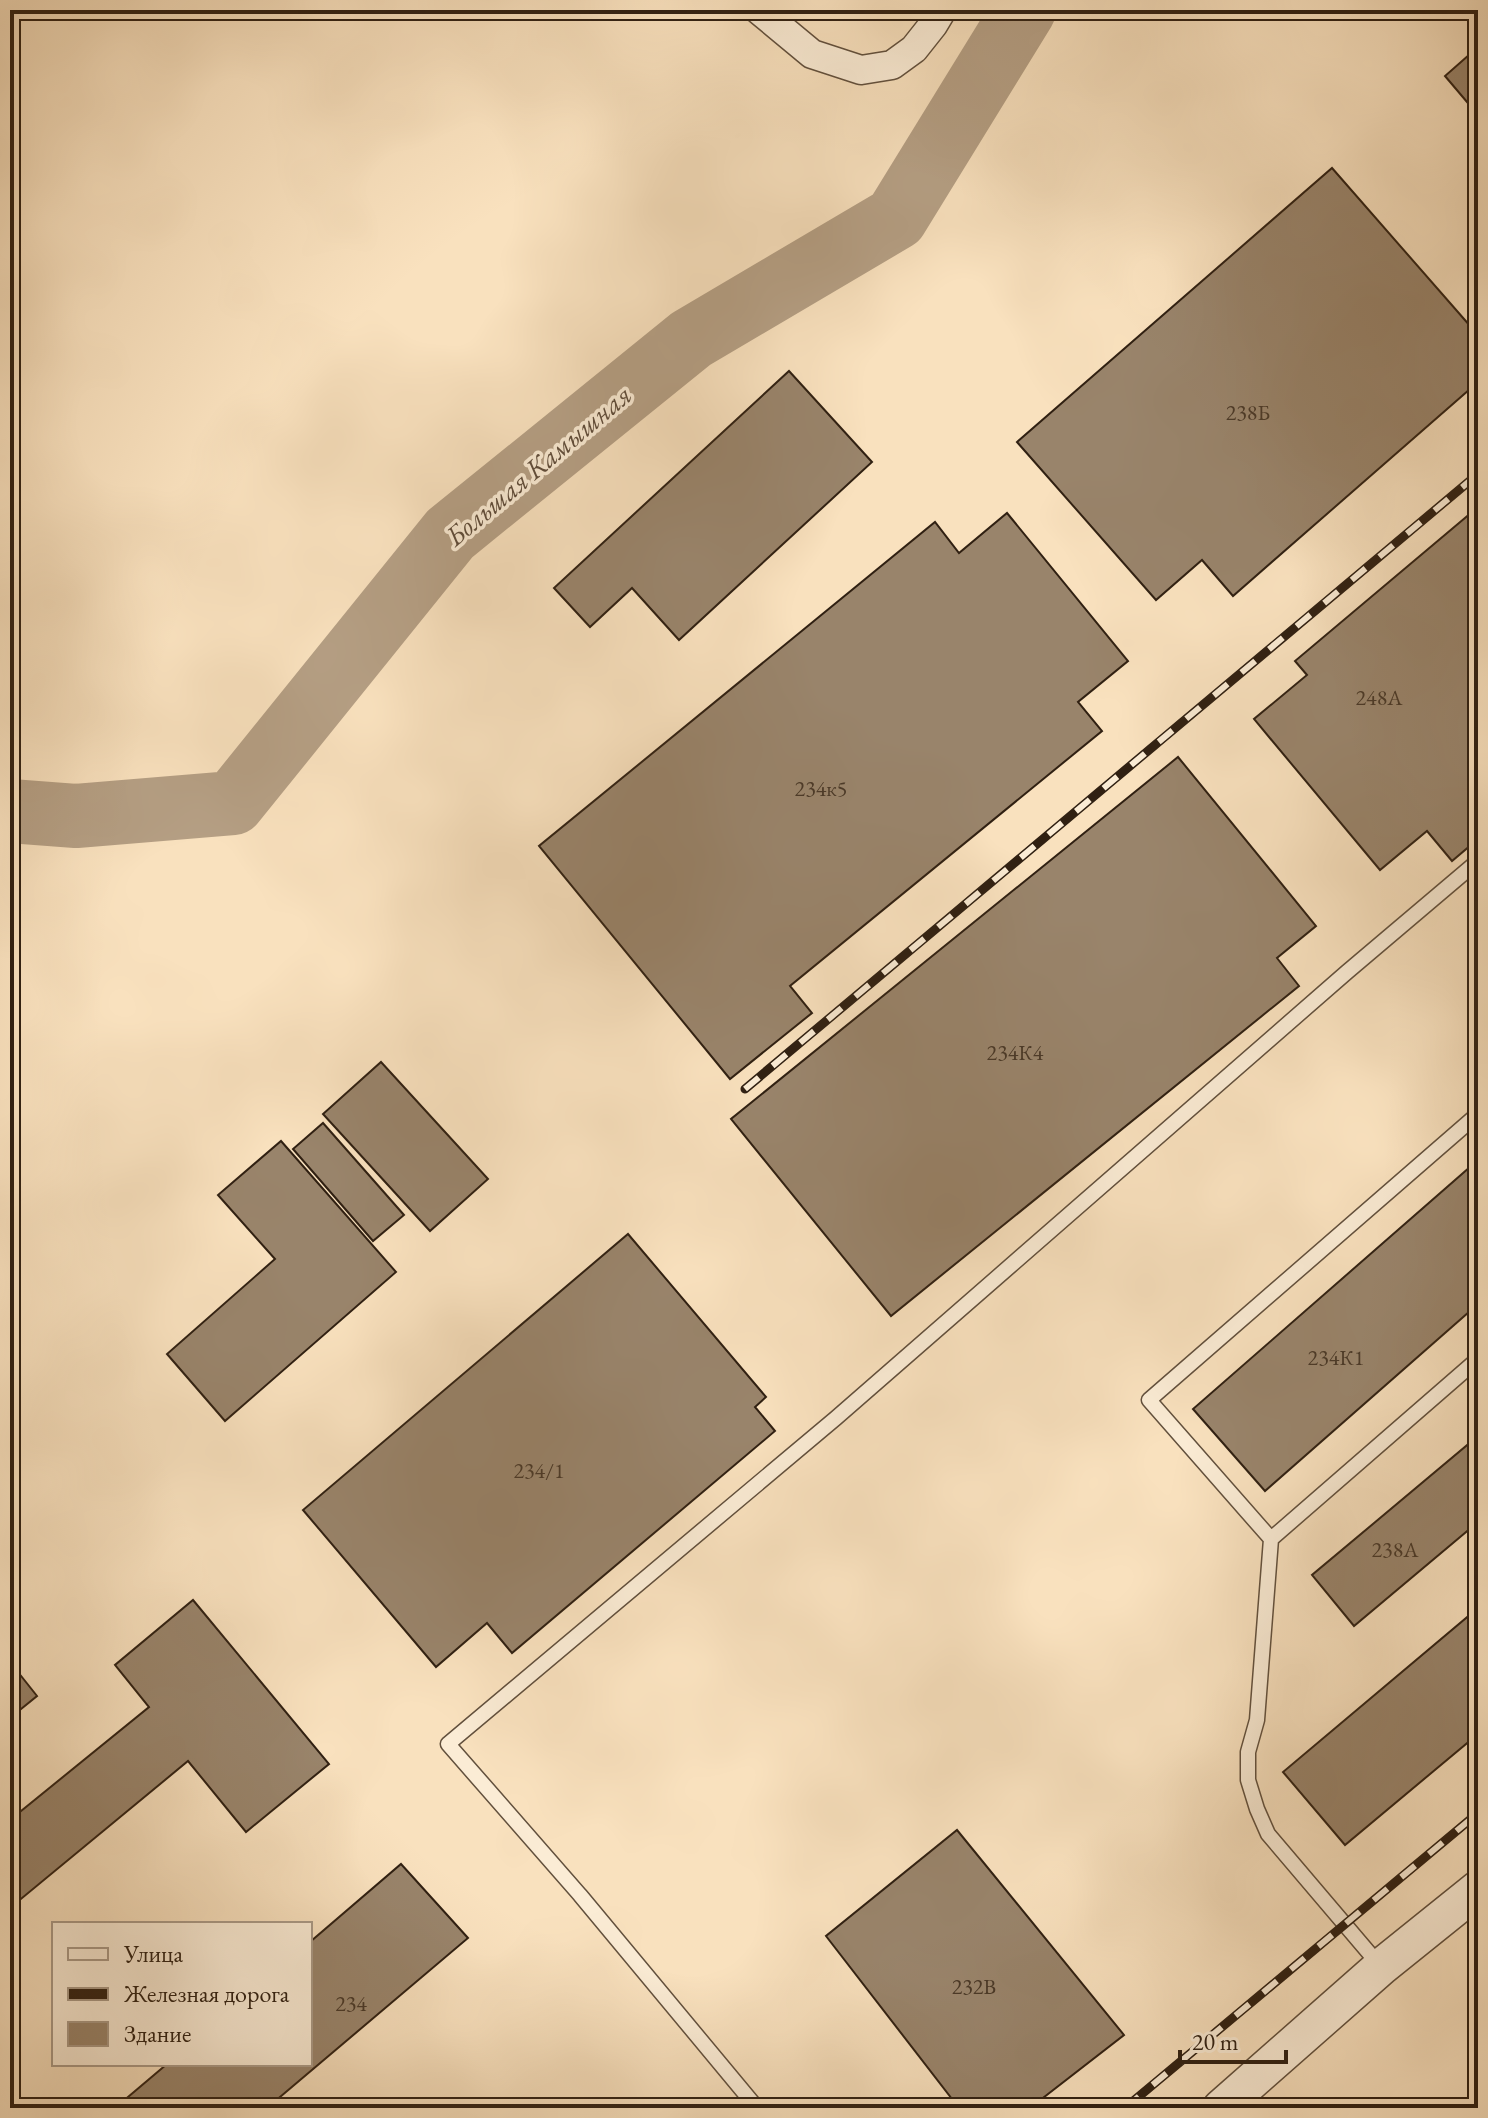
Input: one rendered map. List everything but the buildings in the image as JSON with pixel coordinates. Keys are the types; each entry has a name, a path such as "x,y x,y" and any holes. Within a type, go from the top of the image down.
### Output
{"street":[{"path":"759,10 812,54 861,70 892,65 914,49 942,10"},
{"path":"1221,2108 1381,1967 1478,1889"}],"lane":[{"path":"757,2108 580,1895 448,1744 836,1418 1478,861"},
{"path":"1271,1539 1149,1400 1478,1114"},
{"path":"1381,1967 1268,1834 1248,1780 1248,1752 1257,1720 1271,1539 1478,1359"}],"waterway":[{"name":"Большая Камышная","path":"10,811 76,816 233,803 450,534 691,339 896,218 1024,10"}],"railway":[{"path":"745,1089 1478,474"},
{"path":"1125,2108 1478,1813"}]}
